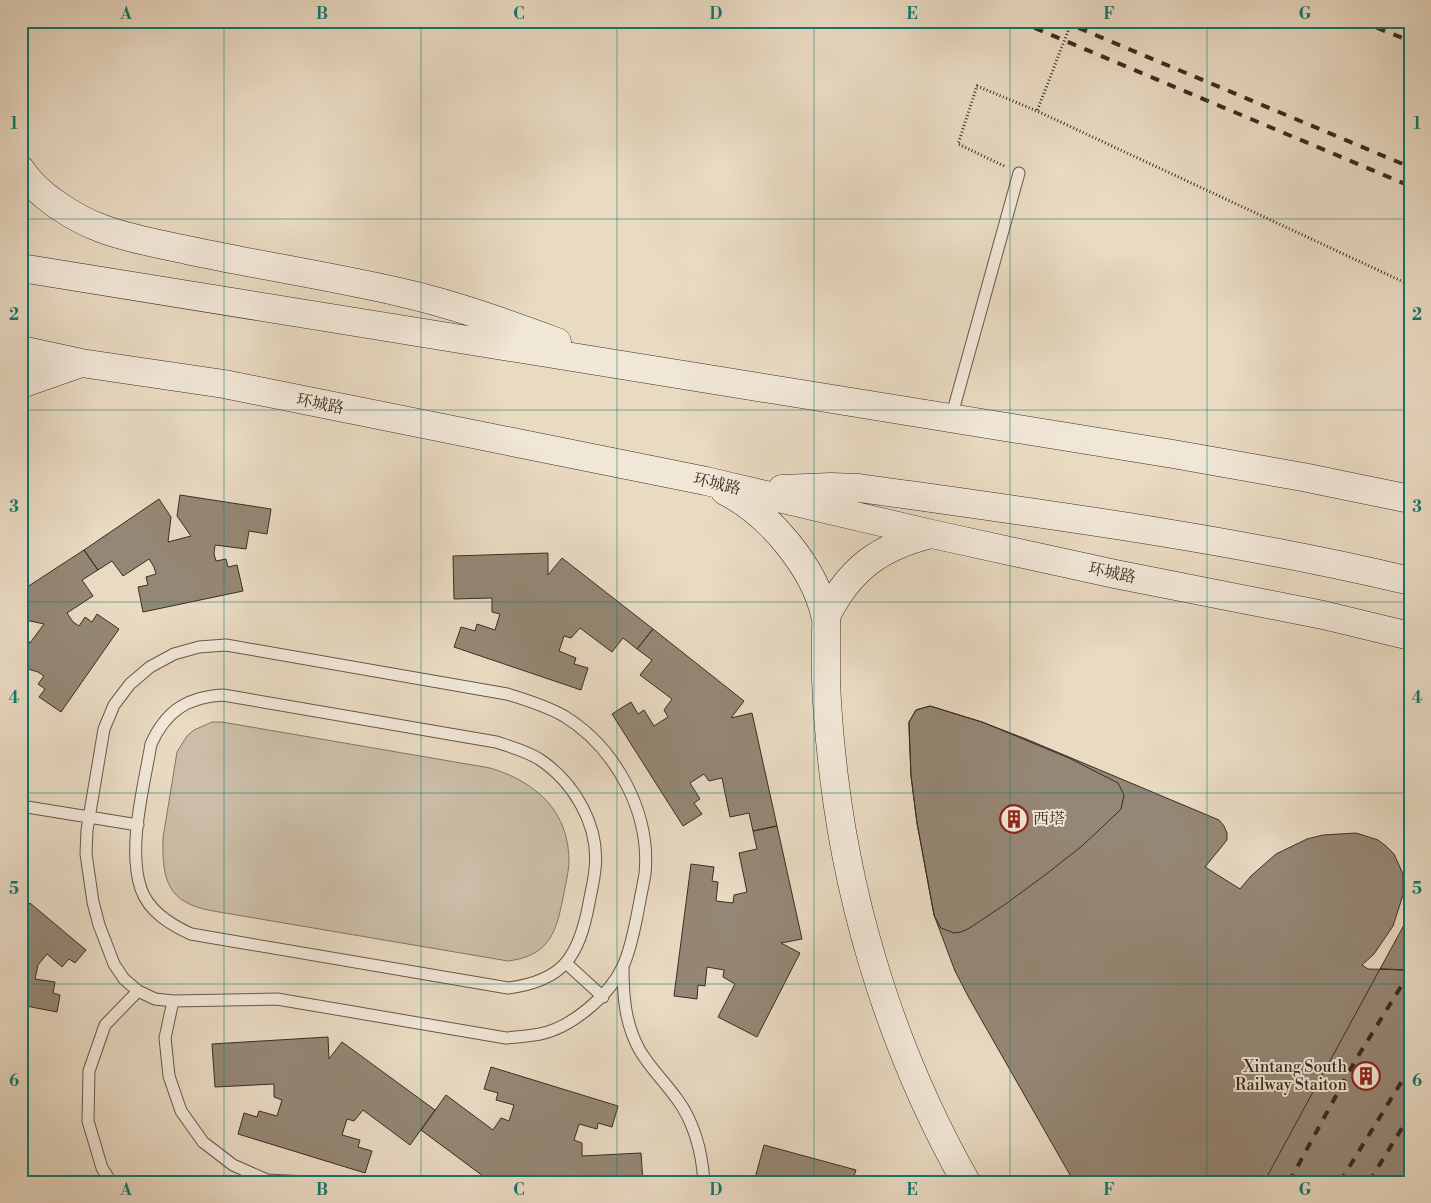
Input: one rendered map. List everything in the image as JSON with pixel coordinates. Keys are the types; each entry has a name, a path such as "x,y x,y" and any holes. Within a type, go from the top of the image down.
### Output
{"main road":[{"path":"21,170 48,198 72,214 102,229 230,259 399,292 460,307 622,365"},
{"path":"21,268 1173,454 1405,497"},
{"name":"环城路","path":"21,350 81,362 224,384 706,481 932,534 1116,574 1323,615 1410,636"},
{"path":"21,384 81,362"},
{"path":"706,481 730,493 773,527 805,568 817,591 826,616 826,678 837,804 848,866 863,927 880,987 902,1047 926,1105 966,1182"},
{"path":"748,491 831,487 859,488 1116,524 1278,553 1410,581"},
{"path":"826,616 845,584 875,556 907,540 932,534"}],"lane":[{"path":"951,418 1020,174"},
{"path":"226,645 507,694 530,700 564,717 589,735 610,758 626,784 638,812 644,842 645,873 634,933 623,967 603,997 575,1020 542,1034 506,1038 277,999 172,1002 155,999 138,991 124,979 114,964 93,902 86,854 89,817 104,729 114,705 130,684 150,667 174,654 200,647 226,645"},
{"path":"223,695 496,742 519,749 538,759 556,772 582,806 590,826 595,847 595,868 586,920 578,945 566,963 549,977 529,986 508,988 191,934 176,928 162,918 150,905 141,890 136,853 138,825 151,744 157,730 166,718 192,700 223,695"},
{"path":"21,806 138,825"},
{"path":"566,963 603,997"},
{"path":"623,967 622,996 628,1024 640,1050 678,1100 694,1130 703,1163 704,1182"},
{"path":"112,1182 102,1168 88,1120 89,1071 105,1025 138,991"},
{"path":"172,1002 165,1038 169,1076 181,1111 203,1142 233,1165 267,1180 307,1182"}],"path":[{"path":"1037,111 1072,21"},
{"path":"1020,174 958,144 977,86 1037,111 1410,285"}],"shaded area":[{"path":"212,722 222,722 490,768 507,774 536,791 557,814 564,829 568,846 569,864 563,898 557,922 548,941 532,954 508,961 213,911 186,902 170,887 166,877 163,838 177,752 187,736 194,730"}],"building":[{"path":"180,495 271,509 267,534 249,531 246,549 215,545 214,554 216,561 226,559 228,567 237,565 243,591 143,612 138,587 148,585 146,577 156,574 149,559 123,576 112,561 98,570 84,550 159,499 171,517 168,542 191,536 177,516"},
{"path":"84,550 98,570 82,580 93,596 67,613 73,622 79,626 85,617 92,622 97,614 119,629 61,712 39,697 45,689 38,684 44,676 38,672 28,669 21,698 21,630 30,643 44,624 21,619 21,591"},
{"path":"548,553 548,575 562,558 653,629 637,649 623,638 612,652 580,628 571,638 564,636 559,651 576,658 574,664 588,668 581,690 454,647 461,627 475,631 477,624 495,630 500,614 492,612 492,598 454,599 453,556"},
{"path":"653,629 744,701 731,718 752,713 777,826 753,831 749,813 730,817 722,778 709,781 704,774 690,783 700,799 694,803 702,814 683,826 612,714 631,702 638,714 644,710 654,726 668,717 664,710 672,699 640,675 652,660 637,649"},
{"path":"930,706 982,722 1026,739 1219,820 1227,833 1227,840 1205,867 1240,889 1251,876 1276,854 1307,839 1323,835 1356,833 1378,840 1386,846 1394,854 1403,874 1403,895 1393,926 1374,954 1362,965 1368,969 1410,970 1410,1182 1074,1182 969,998 955,971 934,915 917,823 911,776 909,729 909,722 916,710"},
{"name":"西塔","path":"930,706 982,722 1069,758 1118,783 1124,795 1121,809 1082,846 1007,903 968,929 954,933 941,928 934,915 917,823 911,776 909,722 916,710"},
{"path":"777,826 802,939 781,943 800,953 757,1037 718,1017 735,984 723,977 724,970 707,967 705,986 698,985 697,999 674,996 691,864 714,867 712,881 718,882 716,901 733,903 734,895 747,892 739,853 757,849 753,831"},
{"path":"30,903 86,950 75,963 69,959 62,967 47,954 38,965 35,979 55,982 53,993 60,995 57,1012 21,1005 21,925 25,921 21,918 21,914"},
{"path":"1410,914 1410,970 1380,969"},
{"name":"Xintang South Railway Staiton","path":"1380,969 1410,970 1410,1182 1264,1182"},
{"path":"328,1037 329,1059 342,1042 435,1110 410,1145 363,1110 354,1121 347,1119 342,1135 360,1140 358,1147 372,1151 365,1173 238,1134 244,1113 257,1117 259,1111 277,1116 282,1100 274,1097 274,1084 215,1087 212,1044"},
{"path":"491,1067 618,1106 612,1127 598,1123 597,1129 579,1124 574,1140 582,1143 582,1156 641,1153 643,1182 491,1182 421,1130 446,1095 493,1130 501,1118 509,1121 514,1105 496,1100 498,1093 484,1089"},
{"path":"764,1145 856,1170 852,1182 754,1182"}],"railway":[{"path":"1018,21 1410,186"},
{"path":"1062,21 1410,167"},
{"path":"1360,21 1410,41"},
{"path":"1289,1182 1355,1061 1410,972"},
{"path":"1340,1182 1410,1068"},
{"path":"1369,1182 1410,1115"}],"place":[{"name":"西塔","path":"1014,819"},
{"name":"Xintang South Railway Staiton","path":"1366,1076"}]}
